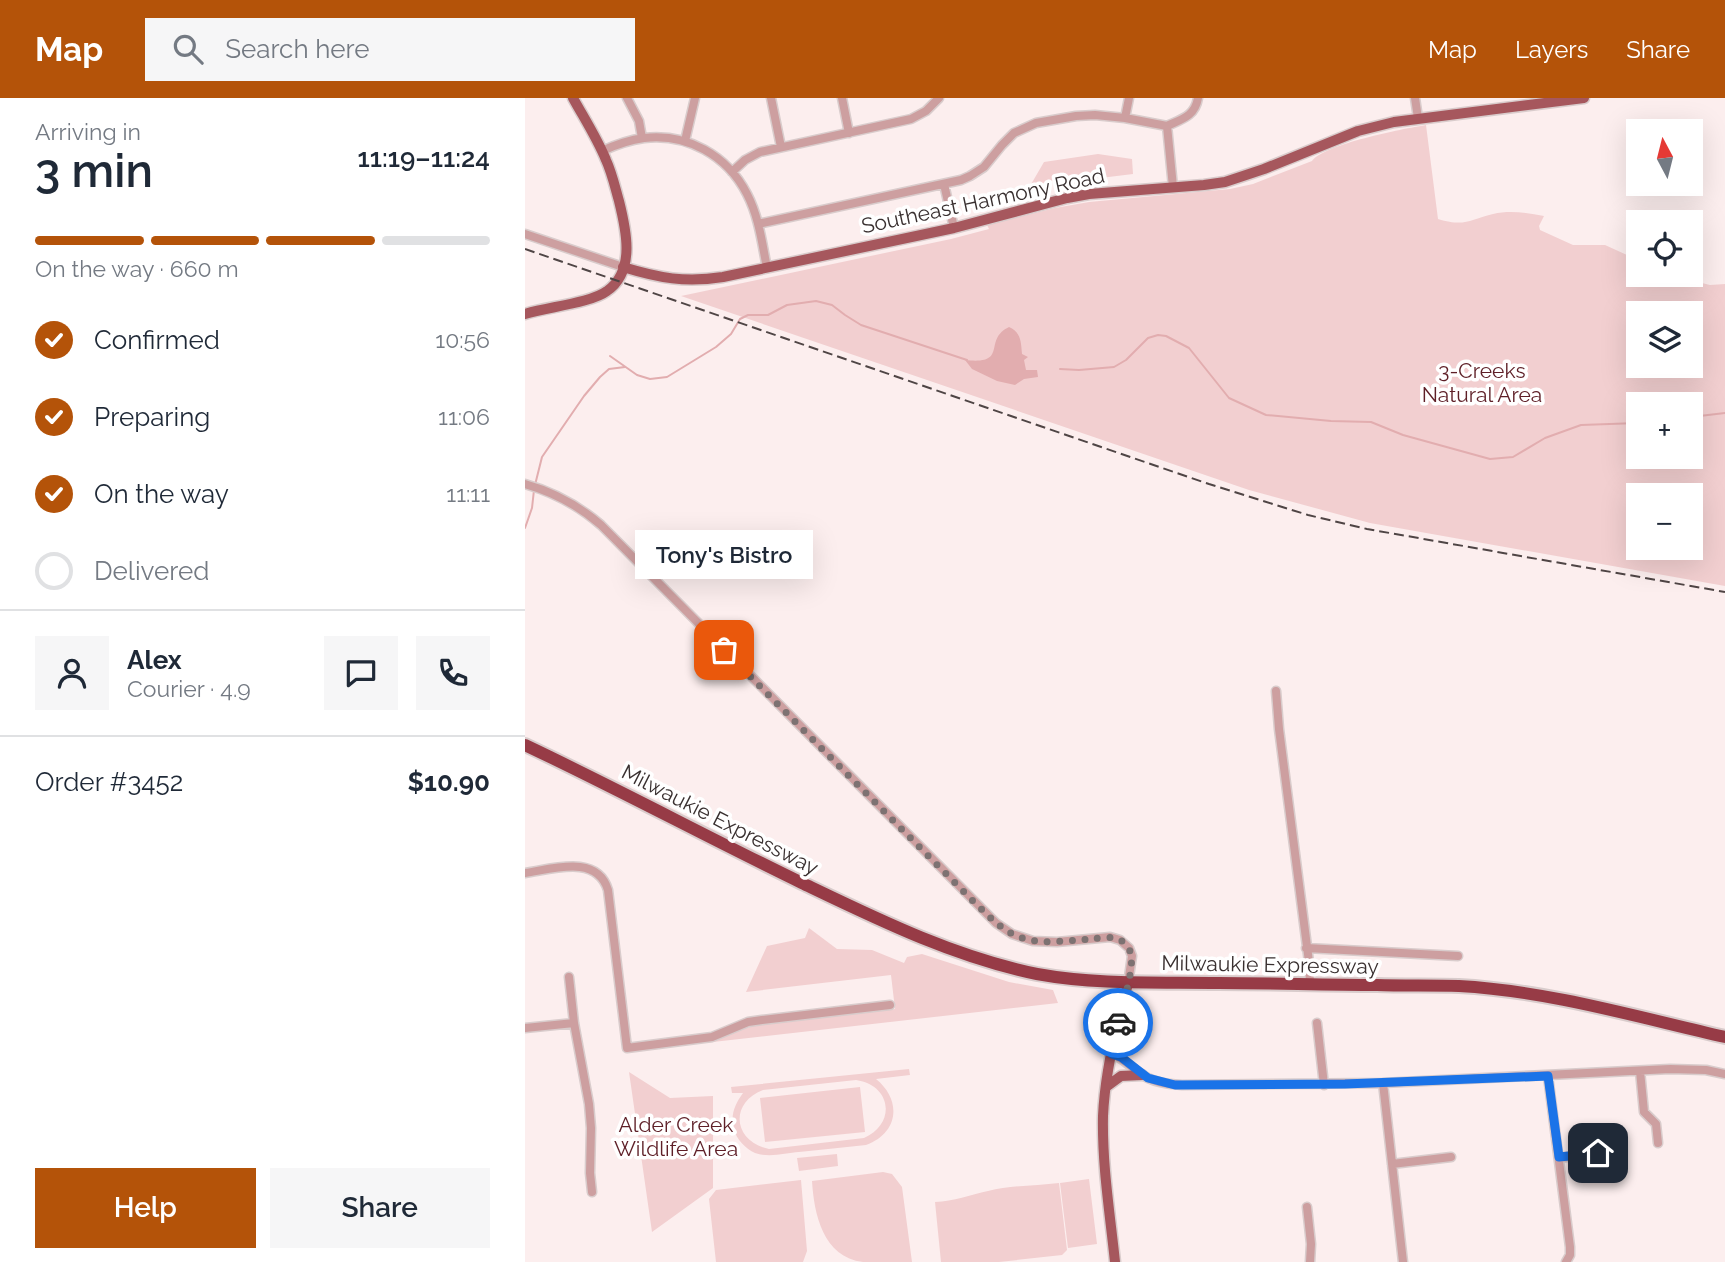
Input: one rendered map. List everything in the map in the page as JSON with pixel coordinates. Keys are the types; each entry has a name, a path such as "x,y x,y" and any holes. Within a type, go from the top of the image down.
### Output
{"highway":[{"name":"Milwaukie Expressway","path":"525,745 866,914 979,960 1056,977 1128,984 1310,984 1499,989 1552,997 1725,1037"}],"main road":[{"path":"525,314 602,294 615,283 624,267 624,224 611,171 573,98"},
{"name":"Southeast Harmony Road","path":"624,267 665,279 715,279 954,228 1080,196 1204,185 1235,179 1358,131 1417,118 1584,98"},
{"path":"1115,1262 1103,1113 1112,1054 1128,984"},
{"path":"1106,1087 1121,1076 1142,1075"}],"street":[{"path":"627,98 639,121 642,138"},
{"path":"685,141 695,98"},
{"path":"771,98 781,147"},
{"path":"842,98 849,132"},
{"path":"732,172 752,155 911,119 926,111 939,98"},
{"path":"1125,118 1129,98"},
{"path":"758,224 961,180 978,172 1009,137 1030,125 1085,116 1105,116 1167,126 1189,116 1198,98"},
{"path":"1415,98 1417,118"},
{"path":"1167,126 1173,187"},
{"path":"602,151 642,138 664,138 685,141 710,153 732,172 748,196 758,224 767,268"},
{"path":"944,184 954,228"},
{"path":"525,234 624,267"},
{"path":"525,484 576,506 613,537 996,923 1012,934 1033,941 1057,942 1110,937 1120,940 1127,945 1132,956 1128,984"},
{"path":"1276,691 1310,984"},
{"path":"525,873 585,867 593,870 605,882 627,1048 702,1039 748,1022 890,1005"},
{"path":"1306,948 1458,956"},
{"path":"569,977 589,1104 592,1192"},
{"path":"525,1028 575,1023"},
{"path":"1317,1023 1324,1085"},
{"path":"1112,1054 1121,1057 1142,1075 1157,1082 1175,1085 1324,1085 1683,1069 1725,1074"},
{"path":"1640,1071 1644,1111 1656,1124 1658,1143"},
{"path":"1548,1076 1570,1247 1566,1262"},
{"path":"1383,1083 1403,1262"},
{"path":"1559,1157 1598,1153 1603,1155 1604,1168"},
{"path":"1392,1164 1451,1157"},
{"path":"1307,1207 1310,1262"}],"green space":[{"name":"3-Creeks Natural Area","path":"1426,125 1438,219 1461,223 1506,212 1544,216 1540,230 1573,245 1605,245 1626,255 1626,287 1703,287 1703,283 1725,284 1725,586 1370,523 1249,490 681,296 951,239 989,229 987,225 1055,208 1089,202 1230,189 1253,184 1312,161 1347,143"},
{"path":"1098,154 1132,159 1133,174 1076,181 1060,179 1030,186 1044,162"},
{"path":"809,928 837,949 872,950 904,963 907,957 922,954 1009,982 1053,990 1058,1003 704,1043 759,1024 895,1009 891,975 746,992 767,946 805,938"},
{"path":"909,1069 910,1075 876,1079 890,1096 893,1106 891,1124 877,1140 866,1145 772,1155 752,1151 735,1133 733,1114 743,1093 732,1093 731,1087","holes":["856,1080 868,1083 883,1097 885,1114 882,1123 864,1138 769,1149 757,1145 742,1131 740,1113 752,1096 763,1090"]},
{"name":"Alder Creek Wildlife Area","path":"629,1072 670,1098 713,1096 713,1188 652,1232"},
{"path":"860,1087 865,1132 765,1142 760,1098"},
{"path":"837,1154 838,1166 799,1171 797,1158"},
{"path":"883,1172 892,1174 902,1187 912,1262 863,1262 849,1258 838,1252 830,1243 818,1220 812,1181"},
{"path":"1089,1179 1097,1244 1068,1248 1060,1183"},
{"path":"801,1180 807,1251 803,1262 716,1262 709,1199 716,1190"},
{"path":"1059,1183 1067,1250 1062,1255 999,1262 941,1262 935,1202 1006,1188"}],"shaded area":[{"path":"1009,327 1018,335 1022,354 1028,357 1024,360 1026,370 1037,370 1038,377 1024,379 1015,385 997,381 972,369 965,360 987,359 992,355 1001,332"}],"waterway":[{"path":"610,356 637,375 650,379 667,377 716,347 731,334 740,319 748,315 768,315 787,305 816,301 832,305 861,325 967,360"},
{"path":"1060,369 1114,367 1126,360 1148,338 1166,336 1189,348 1229,398 1266,415 1371,422 1403,435 1490,459 1513,457 1545,438 1581,425 1626,423"},
{"path":"535,485 542,457 584,396 609,369 625,367"},
{"path":"1703,416 1725,413"},
{"path":"525,528 532,508 534,490"}],"railway":[{"path":"525,249 1209,484 1308,515 1367,529 1725,592"}],"way so far":[{"path":"724,650 1005,930 1033,941 1057,942 1110,937 1127,945 1132,956 1131,966 1118,1023"}],"place":[{"name":"Tony's Bistro","path":"724,650"}],"route":[{"path":"1118,1023 1112,1054 1121,1057 1148,1078 1175,1085 1274,1086 1548,1076 1559,1157 1598,1153"}]}
